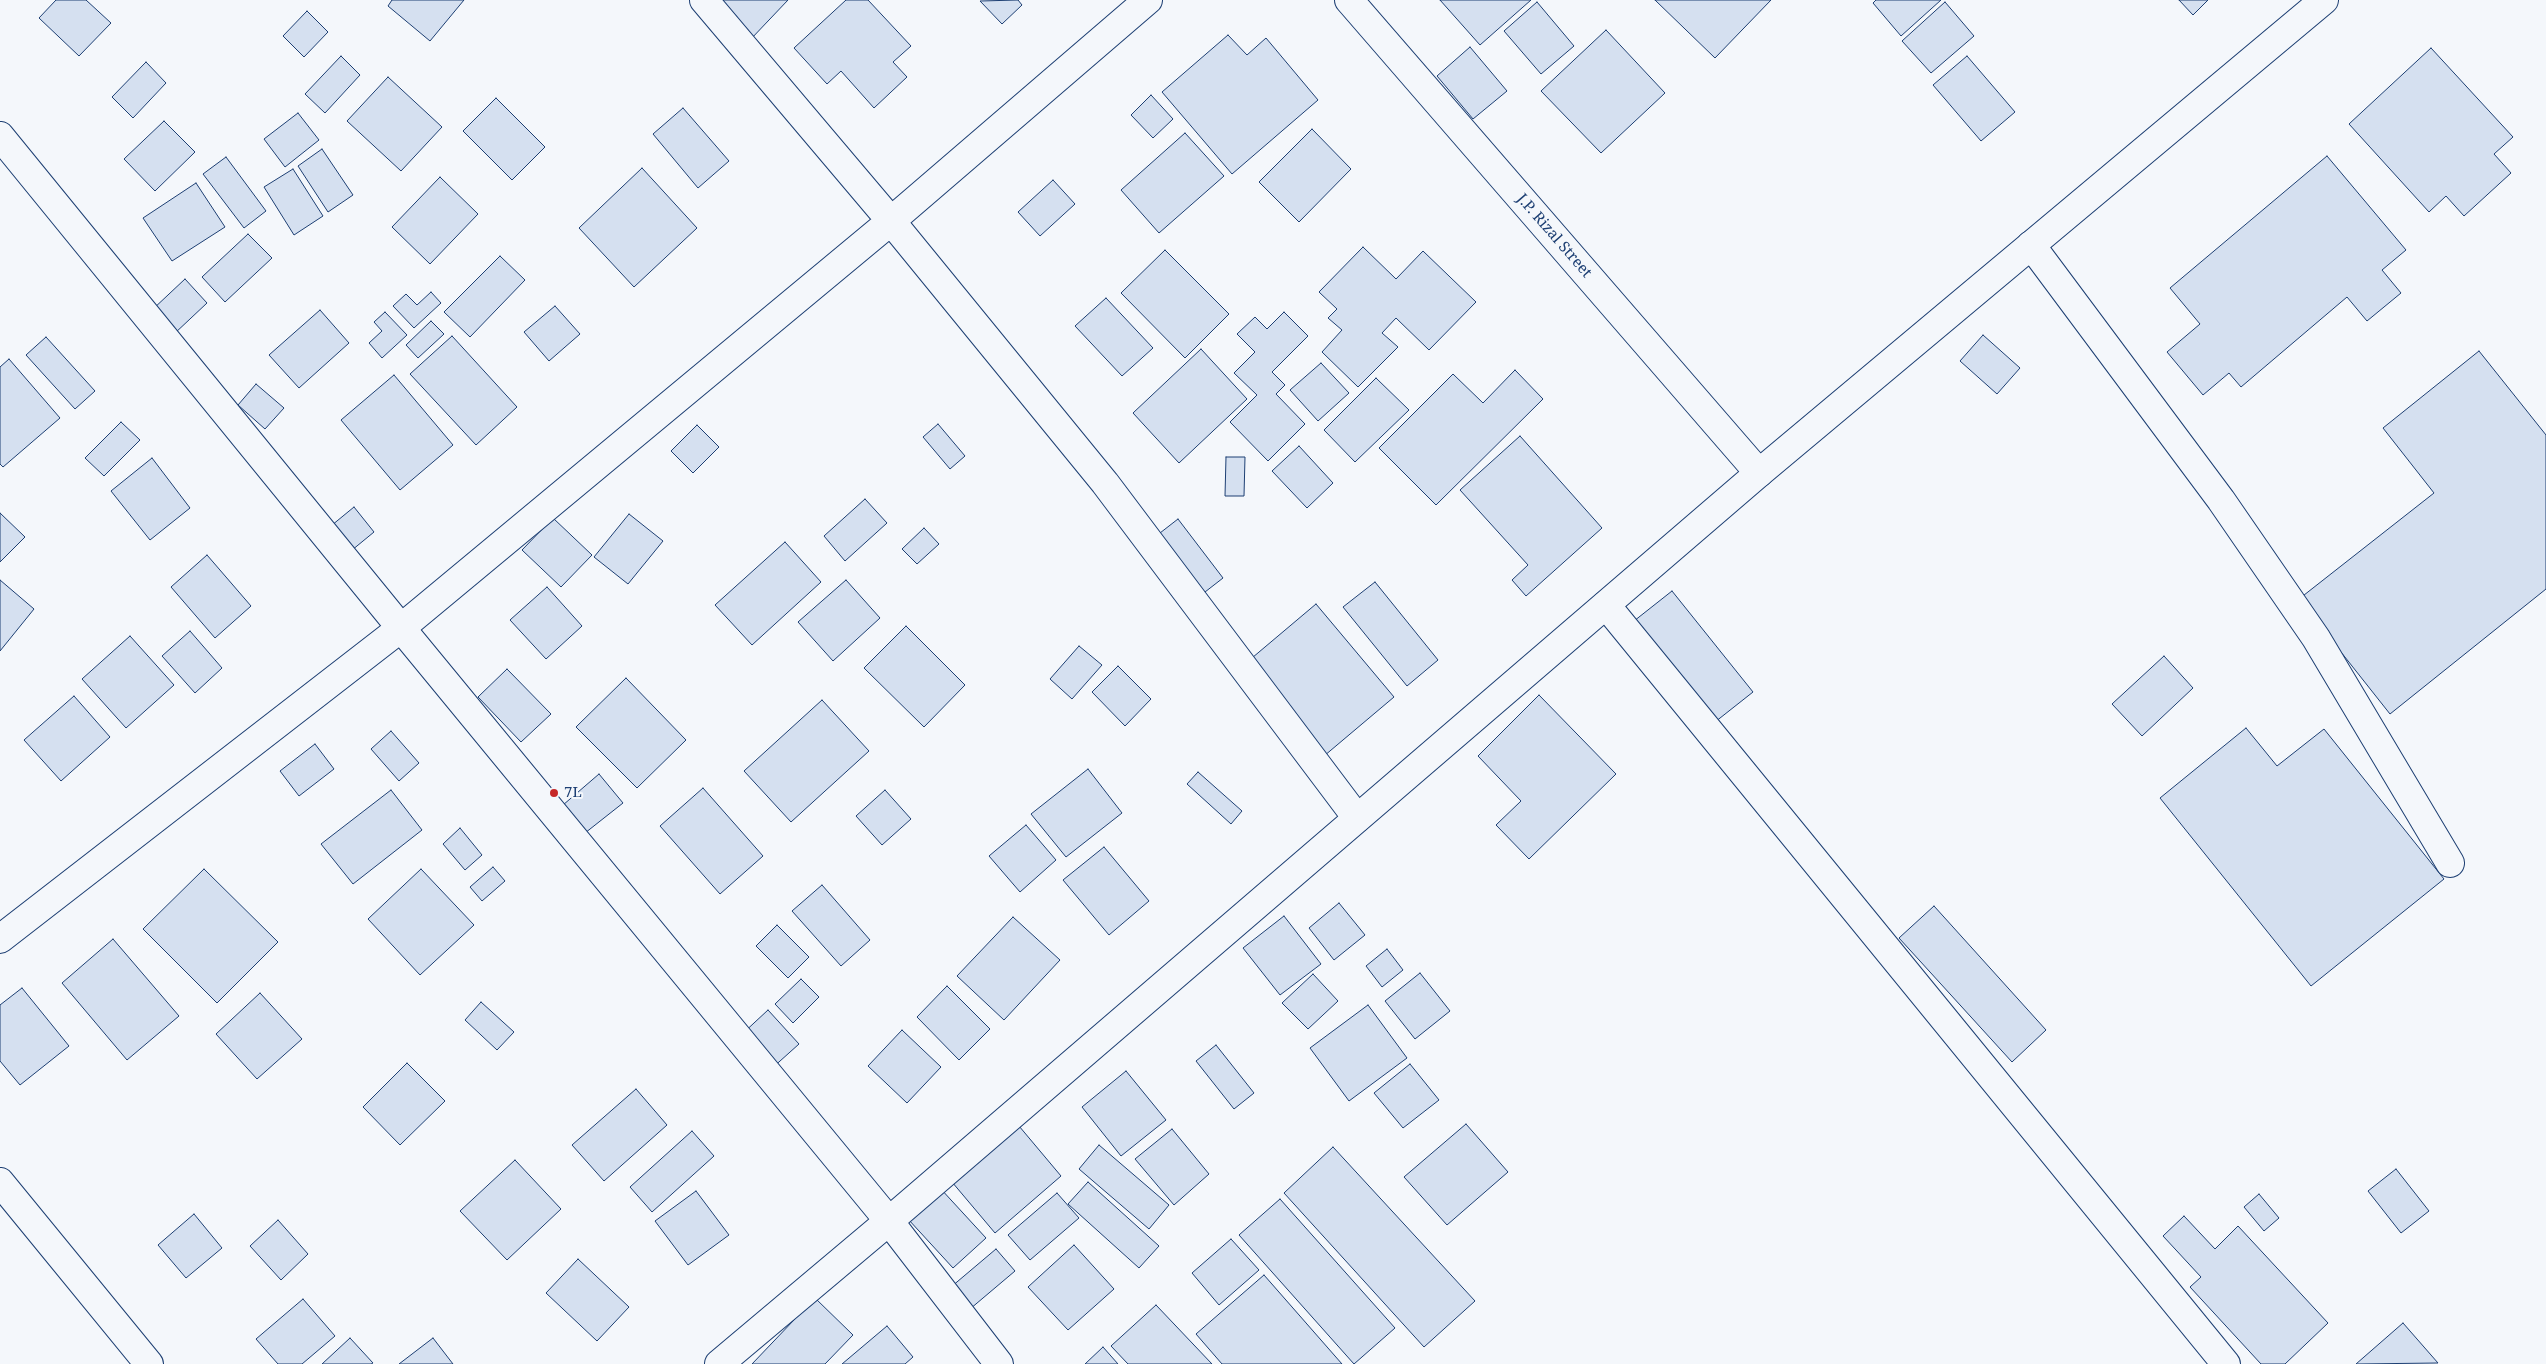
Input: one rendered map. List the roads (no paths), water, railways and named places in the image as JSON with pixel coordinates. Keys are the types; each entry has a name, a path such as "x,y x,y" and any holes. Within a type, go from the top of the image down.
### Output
{"street":[{"path":"704,0 891,221 1104,483 1357,818"},
{"path":"0,939 401,628 891,221 1148,0"},
{"name":"J.P. Rizal Street","path":"1349,0 1758,473"},
{"path":"719,1364 889,1221 1758,473 2324,0"},
{"path":"0,136 401,628 889,1221 999,1364"},
{"path":"2031,245 2220,500 2299,614 2450,863"},
{"path":"1606,604 2226,1364"},
{"path":"0,1182 149,1364"}],"place":[{"name":"7L","path":"554,793"}]}
